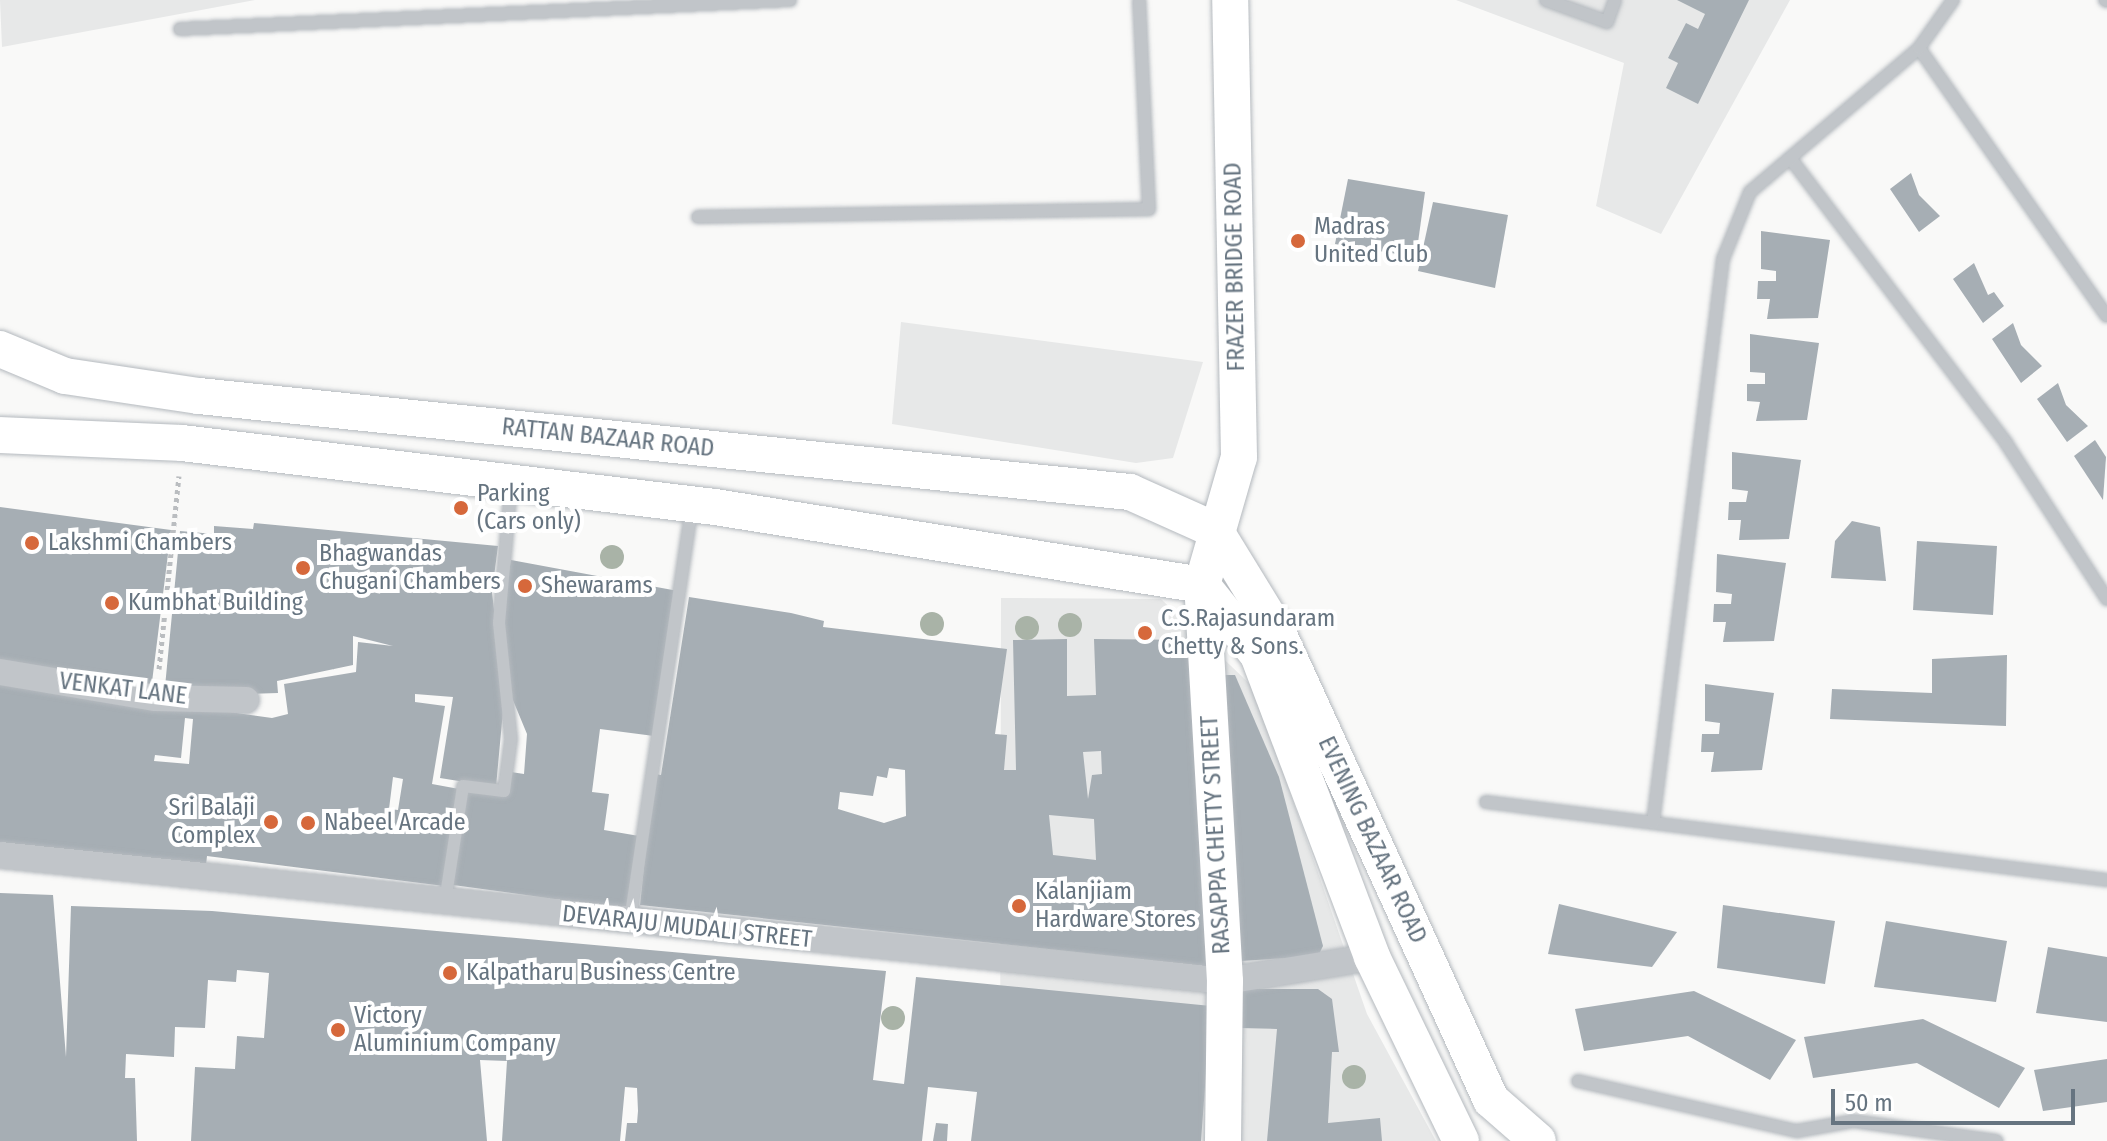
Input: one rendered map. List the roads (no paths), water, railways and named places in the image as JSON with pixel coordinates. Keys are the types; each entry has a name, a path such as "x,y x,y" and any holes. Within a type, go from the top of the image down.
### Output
{"main road":[{"name":"FRAZER BRIDGE ROAD","path":"1215,530 1239,457 1230,0"},
{"name":"RATTAN BAZAAR ROAD","path":"0,349 65,376 199,396 1130,492 1215,530"},
{"path":"0,435 182,443 692,505 1202,585"},
{"name":"RASAPPA CHETTY STREET","path":"1215,530 1202,585 1225,981 1223,1141"},
{"name":"EVENING BAZAAR ROAD","path":"1215,530 1278,633 1491,1100 1538,1141"},
{"name":"EVENING BAZAAR ROAD","path":"1202,585 1258,655 1372,957 1461,1141"}],"street":[{"name":"VENKAT LANE","path":"0,672 156,698 246,700"},
{"name":"DEVARAJU MUDALI STREET","path":"0,855 446,895 629,923 1225,981 1372,957"}],"lane":[{"path":"180,29 790,0"},
{"path":"698,217 1149,209 1139,0"},
{"path":"1546,0 1607,22 1615,0"},
{"path":"1653,823 1723,259 1750,192 1919,48 1953,0"},
{"path":"1919,48 2107,316"},
{"path":"1790,158 2006,443 2107,599"},
{"path":"446,895 463,786 504,791 511,739 499,623 511,483"},
{"path":"629,923 692,505"},
{"path":"1486,802 2107,880"},
{"path":"1578,1081 1797,1131 1854,1121 1997,1141"}],"place":[{"name":"Madras United Club","path":"1298,241"},
{"name":"Parking (Cars only)","path":"461,508"},
{"name":"Lakshmi Chambers","path":"32,543"},
{"name":"Bhagwandas Chugani Chambers","path":"303,568"},
{"name":"Shewarams","path":"525,586"},
{"name":"Kumbhat Building","path":"112,603"},
{"name":"C.S.Rajasundaram Chetty & Sons.","path":"1145,633"},
{"name":"Sri Balaji Complex","path":"271,822"},
{"name":"Nabeel Arcade","path":"308,823"},
{"name":"Kalanjiam Hardware Stores","path":"1019,906"},
{"name":"Kalpatharu Business Centre","path":"450,973"},
{"name":"Victory Aluminium Company","path":"338,1030"}]}
